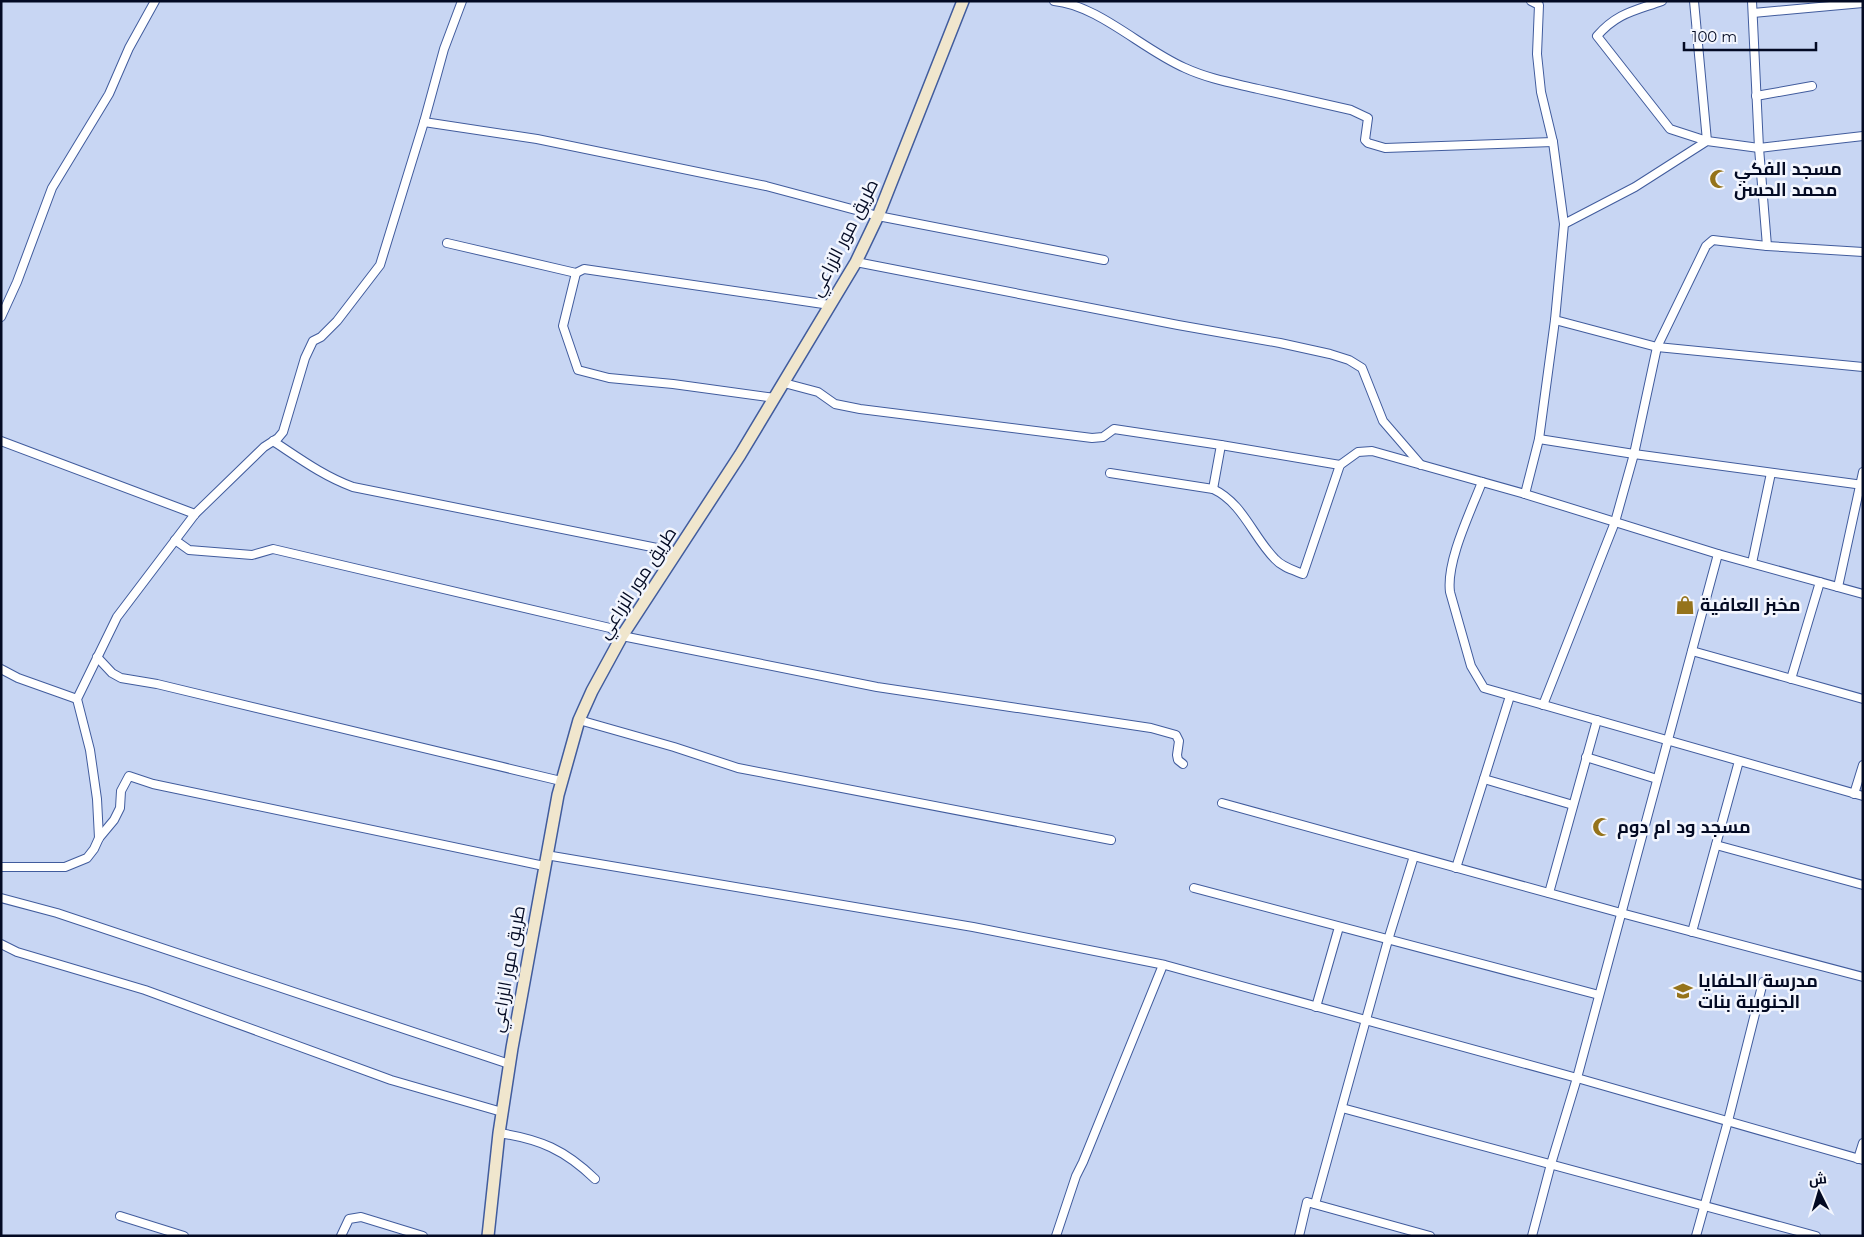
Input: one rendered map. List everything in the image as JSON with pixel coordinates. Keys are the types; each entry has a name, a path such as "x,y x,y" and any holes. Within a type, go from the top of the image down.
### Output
{"street":[{"path":"1,316 17,282 52,188 105,102 129,48 155,1"},
{"path":"99,838 97,799 90,750 77,699 117,617 195,514 264,447 281,435 286,428 305,358 313,341 321,337 337,321 380,265 424,122 444,49 462,1"},
{"name":"طريق مور الزراعي","path":"488,1236 499,1133 509,1064 545,861 562,781 579,720 592,691 622,636 740,455 856,262 878,216 963,1"},
{"path":"1054,1 1075,5 1089,11 1160,56 1186,69 1222,82 1352,110 1368,118 1365,140 1385,148 1553,142"},
{"path":"1525,494 1539,439 1555,320 1564,224 1553,142 1541,92 1537,54 1539,3 1531,1"},
{"path":"1662,1 1618,17 1608,23 1597,36 1670,129 1707,141 1759,148 1863,136"},
{"path":"1694,1 1707,141"},
{"path":"1752,1 1759,148 1767,246"},
{"path":"1752,12 1863,3"},
{"path":"1756,96 1812,86"},
{"path":"424,122 537,139 766,186 878,216 1104,260"},
{"path":"1564,224 1635,187 1707,141"},
{"path":"1543,705 1615,522 1634,454 1657,347 1706,246 1713,240 1721,240 1767,246 1863,252"},
{"path":"447,243 576,273 584,269 830,305"},
{"path":"856,262 1289,345 1349,360 1362,368 1383,421 1420,464"},
{"path":"576,273 563,326 578,370 609,378 673,384 775,398"},
{"path":"1555,320 1657,347 1863,367"},
{"path":"784,384 818,392 835,404 860,410 1092,438 1103,437 1114,429 1340,465"},
{"path":"1539,439 1862,485"},
{"path":"1,441 195,514"},
{"path":"273,441 317,471 353,487 677,552"},
{"path":"1213,490 1221,445"},
{"path":"1110,473 1213,490 1222,494 1242,513 1276,560 1282,565 1303,574 1340,465 1358,452 1372,451 1525,494 1718,554 1863,594"},
{"path":"1838,587 1862,485 1863,472"},
{"path":"1752,563 1772,473"},
{"path":"1482,482 1457,547 1449,582 1450,592 1472,666 1484,688 1863,796"},
{"path":"175,540 189,550 252,555 273,549 610,628 622,636 876,687 1151,728 1176,735 1179,741 1178,760 1183,764"},
{"path":"1532,1236 1577,1078 1718,554"},
{"path":"1791,679 1820,582"},
{"path":"1692,652 1863,698"},
{"path":"97,657 112,673 121,678 157,684 562,781"},
{"path":"1,669 18,678 77,699"},
{"path":"1456,868 1510,696"},
{"path":"579,720 674,747 738,768 1111,840"},
{"path":"1549,893 1596,720"},
{"path":"1586,757 1657,779"},
{"path":"1692,932 1739,761"},
{"path":"1854,794 1863,765"},
{"path":"1,867 65,867 87,858 99,838 114,820 120,808 122,791 129,776 152,784 545,861 973,927 1162,965 1577,1078 1860,1159 1863,1143"},
{"path":"1484,780 1573,805"},
{"path":"1222,803 1621,913 1863,977"},
{"path":"1716,845 1863,886"},
{"path":"1315,1204 1388,940 1414,856"},
{"path":"1194,888 1599,995"},
{"path":"1,898 57,913 509,1064"},
{"path":"1316,1007 1339,927"},
{"path":"1,944 17,952 145,990 391,1080 502,1112"},
{"path":"1056,1236 1076,1176 1162,965"},
{"path":"1696,1236 1728,1122 1763,982"},
{"path":"1342,1108 1816,1236"},
{"path":"499,1133 521,1136 542,1142 568,1156 596,1179"},
{"path":"1299,1236 1307,1202 1430,1236"},
{"path":"120,1216 184,1236"},
{"path":"341,1236 349,1219 361,1217 423,1236"}],"place":[{"name":"مسجد الفكي محمد الحسن","path":"1719,179"},
{"name":"مخبز العافية","path":"1685,605"},
{"name":"مسجد ود ام دوم","path":"1602,827"},
{"name":"مدرسة الحلفايا الجنوبية بنات","path":"1683,991"}]}
